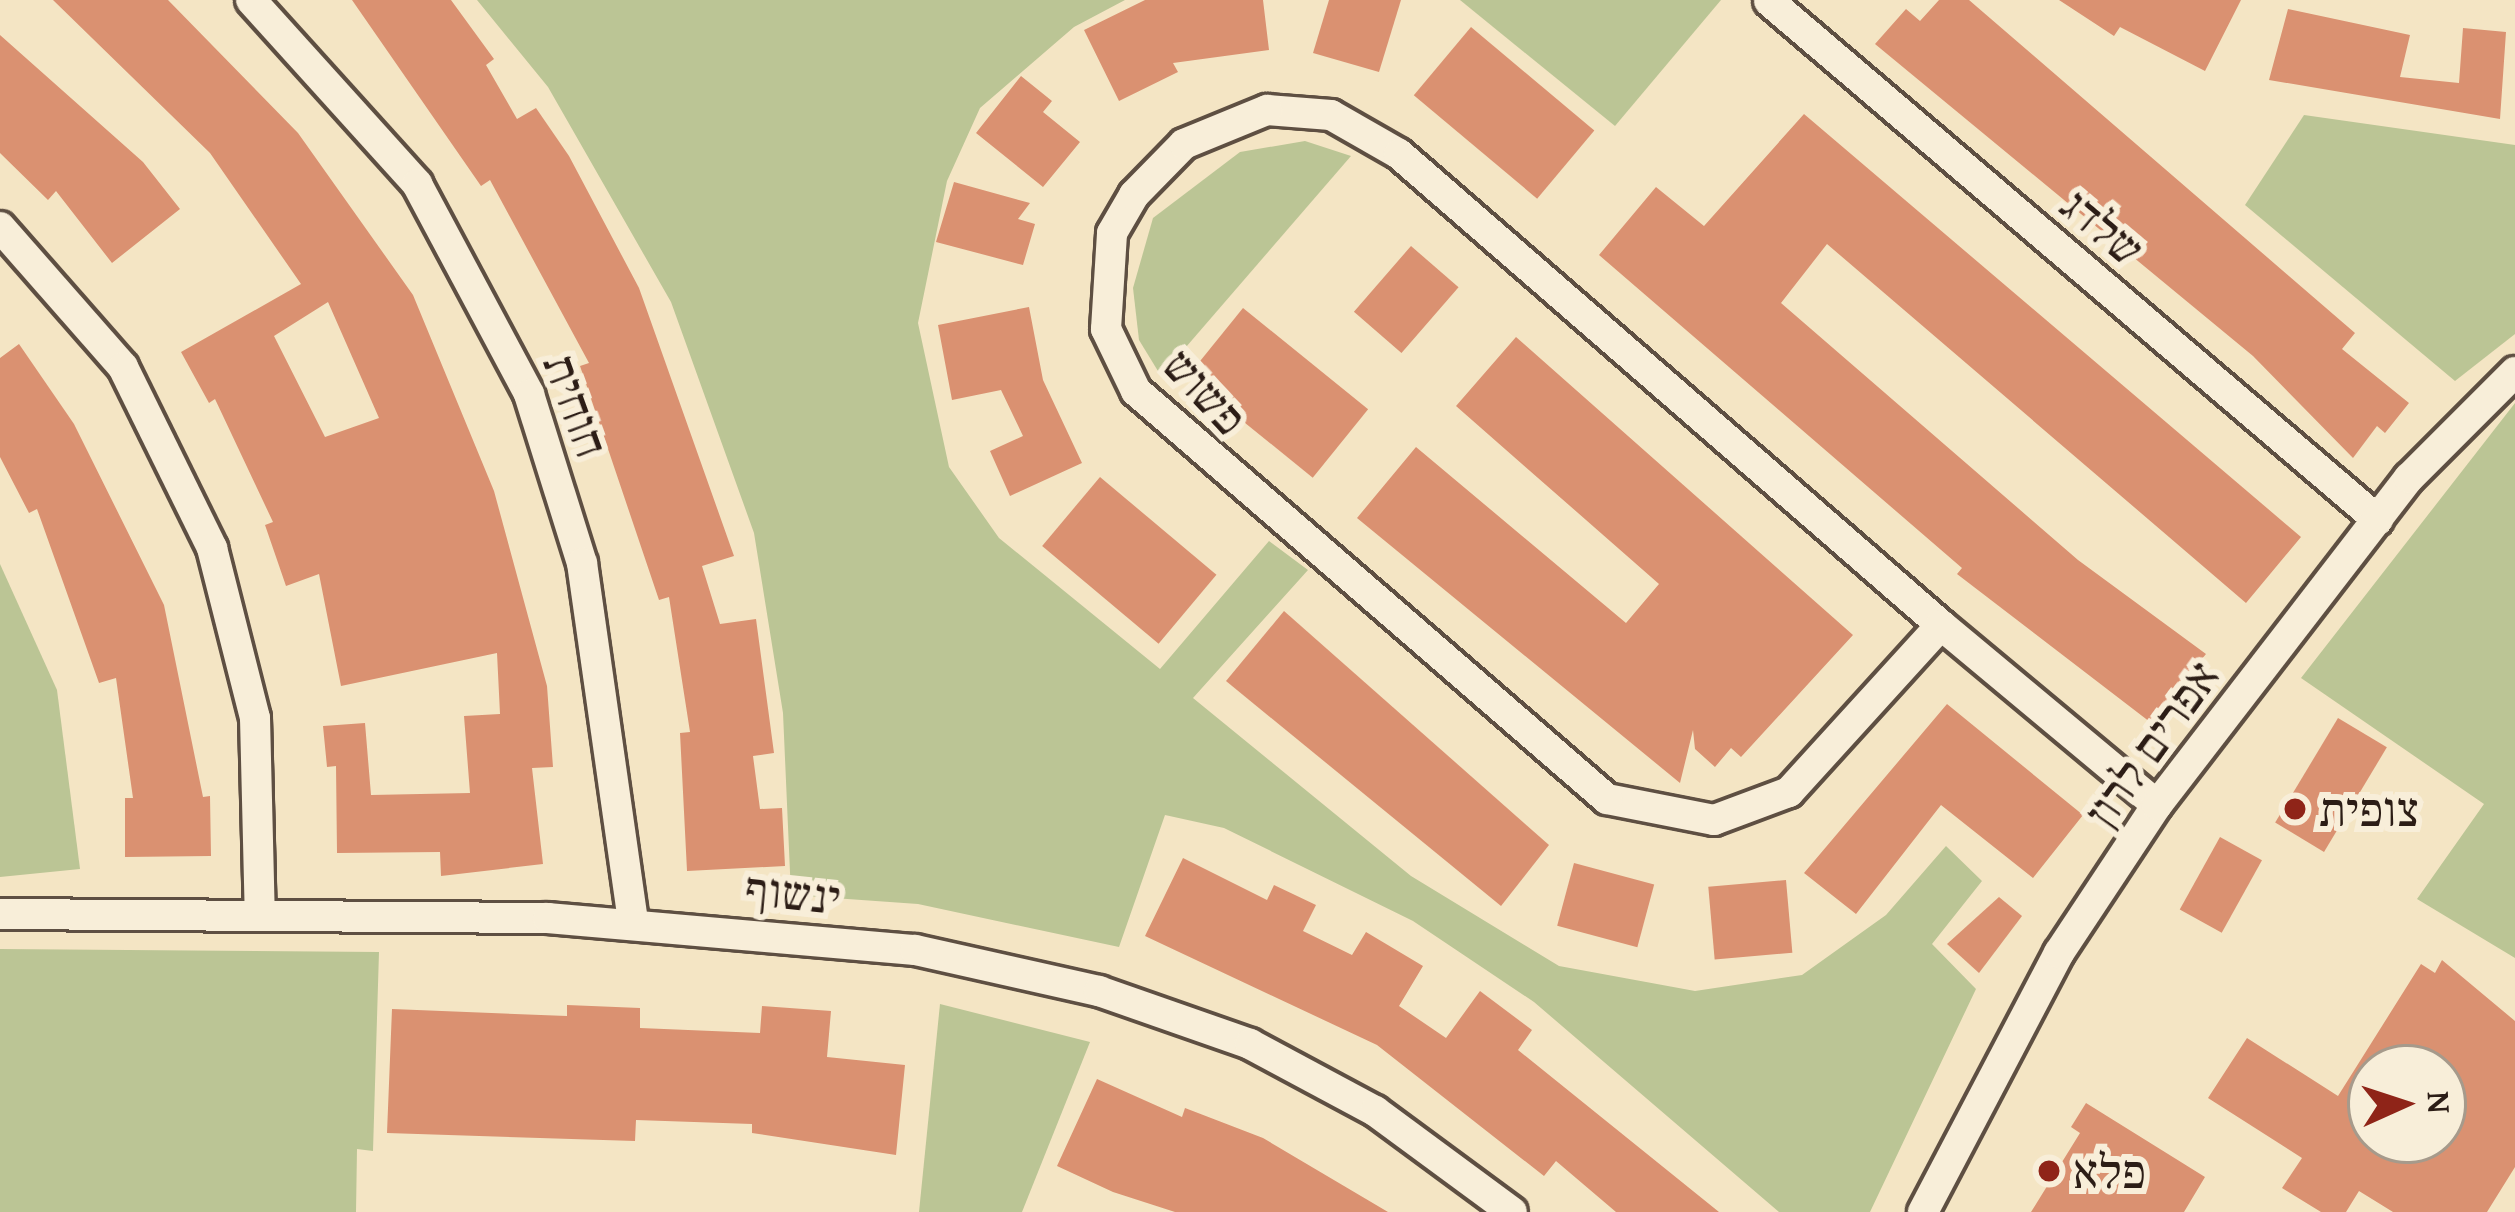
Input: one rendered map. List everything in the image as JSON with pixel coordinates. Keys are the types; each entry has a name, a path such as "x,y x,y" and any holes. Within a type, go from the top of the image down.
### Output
{"street":[{"name":"חוחית","path":"251,0 417,184 529,394 591,608 633,923"},
{"name":"שלדג","path":"1769,2 2378,520"},
{"name":"פשוש","path":"1941,625 1789,792 1714,820 1607,799 1156,416 1106,329 1112,233 1162,164 1210,129 1296,109 1363,129 2157,805"},
{"path":"0,226 123,367 212,548 255,718 260,916"},
{"name":"אפרים לרון","path":"1924,1212 2059,953 2157,805 2378,520 2515,372"},
{"name":"ינשוף","path":"0,914 633,923 915,950 1169,1013 1315,1075 1512,1212"}],"green space":[{"path":"477,0 1125,0 1074,27 980,108 947,181 918,323 949,467 999,538 1160,669 1269,541 1308,570 1193,698 1411,876 1559,966 1695,991 1802,975 1886,915 1946,846 1982,881 1932,944 1976,989 1870,1212 1779,1212 1534,1002 1413,921 1224,828 1165,815 1119,947 918,904 791,895 783,713 754,533 671,302 548,87"},
{"path":"1460,0 1721,0 1615,126"},
{"path":"2304,115 2515,145 2515,334 2455,381 2245,205"},
{"path":"1305,141 1351,156 1161,376 1139,340 1133,288 1153,218 1240,152"},
{"path":"2515,403 2515,958 2417,899 2484,804 2301,678"},
{"path":"0,564 57,690 80,869 0,877"},
{"path":"0,949 379,952 373,1151 357,1149 356,1212 0,1212"},
{"path":"940,1004 1090,1042 1022,1212 919,1212"}],"building":[{"path":"53,0 168,0 298,133 413,295 494,491 547,686 553,767 532,768 543,864 441,876 440,852 337,853 336,766 327,767 323,726 365,723 371,795 470,793 464,716 500,714 497,653 341,686 319,574 286,586 265,525 273,522 215,399 209,403 181,352 301,284 210,153","holes":["328,302 379,418 325,437 274,336"]},
{"path":"352,0 451,0 494,59 486,65 517,119 536,108 569,156 639,288 734,556 702,566 720,624 756,619 774,753 753,756 760,809 782,808 785,866 687,871 680,733 690,732 669,597 659,600 580,366 589,363 490,180 481,186"},
{"path":"1145,0 1263,0 1269,50 1173,63 1178,72 1119,101 1084,30"},
{"path":"1329,0 1401,0 1379,72 1313,53"},
{"path":"1939,0 1969,0 2355,333 2342,349 2409,403 2385,433 2377,426 2353,458 2253,356 1875,44 1906,9 1920,21"},
{"path":"2059,0 2241,0 2205,71 2120,27 2114,36"},
{"path":"2288,9 2410,35 2400,77 2459,83 2463,28 2506,32 2500,119 2269,80"},
{"path":"1471,27 1594,130 1537,199 1414,95"},
{"path":"0,35 143,162 180,209 112,263 56,191 48,200 0,153"},
{"path":"1021,76 1052,101 1043,112 1080,142 1043,187 976,133"},
{"path":"1804,114 2301,537 2246,603 1827,244 1781,303 2078,560 2206,654 2150,722 1957,574 1962,568 1599,255 1656,187 1704,226"},
{"path":"954,182 1030,203 1018,219 1035,224 1023,265 936,242"},
{"path":"1411,246 1459,287 1401,353 1354,312"},
{"path":"1029,307 1043,380 1082,463 1010,496 990,451 1023,436 1001,390 952,400 938,325"},
{"path":"1243,308 1368,409 1313,478 1188,376"},
{"path":"1516,337 1853,635 1741,757 1731,748 1715,767 1695,749 1693,730 1680,783 1357,518 1416,447 1626,623 1659,584 1456,406"},
{"path":"19,344 74,424 164,605 203,797 210,796 211,856 125,857 125,798 133,798 116,678 99,683 37,509 29,513 0,457 0,358"},
{"path":"1100,477 1216,575 1159,644 1042,546"},
{"path":"1284,611 1549,845 1501,906 1226,681"},
{"path":"1947,704 2083,815 2033,878 1941,805 1856,914 1804,873"},
{"path":"2338,718 2387,747 2324,852 2275,823"},
{"path":"2220,837 2262,860 2222,933 2180,910"},
{"path":"1183,858 1267,900 1274,885 1316,905 1303,931 1352,955 1366,932 1423,966 1399,1006 1446,1038 1480,991 1532,1030 1518,1050 1719,1212 1616,1212 1556,1161 1544,1176 1377,1045 1145,936"},
{"path":"1574,863 1654,884 1637,947 1557,926"},
{"path":"1786,880 1792,953 1715,960 1708,887"},
{"path":"1999,897 2022,916 1979,973 1947,944"},
{"path":"2442,960 2515,1021 2515,1167 2487,1212 2393,1212 2359,1191 2346,1212 2321,1212 2282,1188 2302,1158 2208,1098 2247,1038 2338,1096 2347,1082 2347,1164 2467,1164 2467,1044 2371,1044 2421,964 2435,973"},
{"path":"567,1005 640,1008 640,1028 760,1033 762,1006 831,1011 827,1057 905,1065 896,1155 752,1133 752,1124 636,1120 635,1141 387,1133 392,1009 567,1016"},
{"path":"1097,1079 1182,1117 1185,1108 1263,1138 1388,1212 1175,1212 1113,1192 1057,1166"},
{"path":"2086,1103 2205,1177 2184,1212 2031,1212 2080,1133 2071,1127"}],"place":[{"name":"צופית","path":"2295,809"},
{"name":"פלא","path":"2049,1171"}]}
